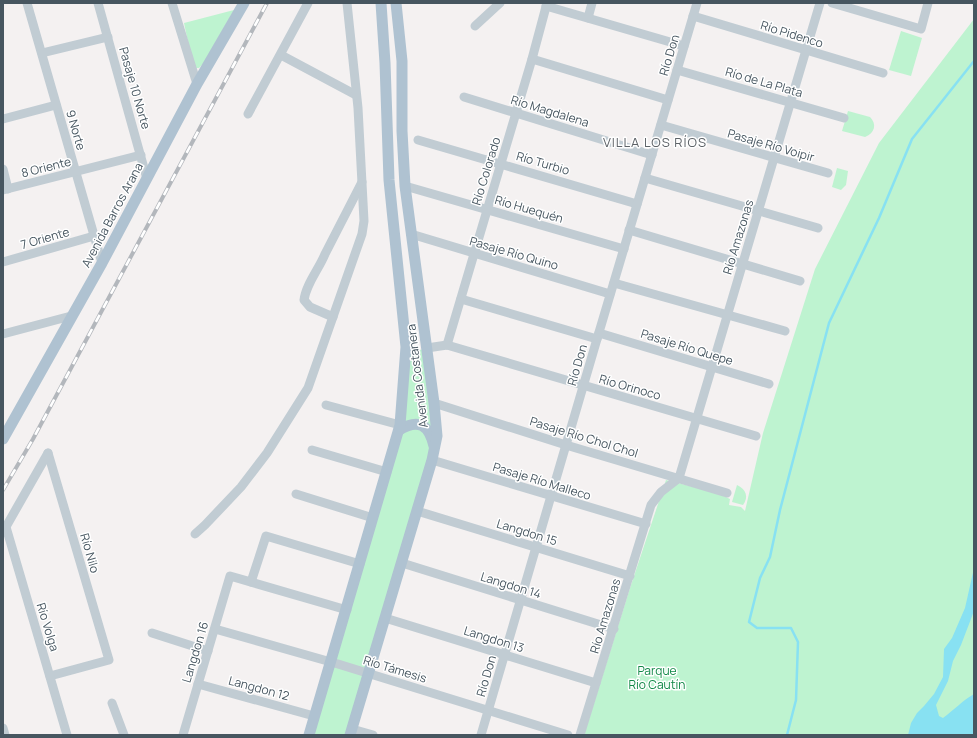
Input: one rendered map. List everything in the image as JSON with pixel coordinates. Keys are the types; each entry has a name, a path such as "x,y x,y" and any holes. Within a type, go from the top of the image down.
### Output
{"main road":[{"name":"Avenida Barros Arana","path":"3,439 102,263 197,84 243,3"},
{"name":"Avenida Costanera","path":"308,735 388,472 400,427 406,348 388,180 385,63 381,3"},
{"name":"Avenida Costanera","path":"351,732 402,563 437,436 427,348 405,186 402,131 402,61 396,3"},
{"path":"400,427 411,424 423,426 432,437 433,454"}],"street":[{"name":"9 Norte","path":"27,3 102,263"},
{"name":"Pasaje 10 Norte","path":"98,3 147,179"},
{"path":"172,3 197,84"},
{"path":"248,114 308,3"},
{"path":"195,534 241,487 267,454 308,388 362,234 364,221 362,181 356,95 347,3"},
{"path":"475,26 500,3"},
{"path":"588,18 592,3"},
{"name":"Río Don","path":"481,735 697,3"},
{"name":"Río Amazonas","path":"580,735 614,629 651,504 660,492 679,478 820,3"},
{"path":"832,3 921,29 928,3"},
{"path":"546,4 684,46"},
{"name":"Río Colorado","path":"447,345 532,59 546,4"},
{"name":"Río Pidenco","path":"693,16 883,73"},
{"path":"42,53 108,36"},
{"path":"281,55 356,95"},
{"path":"532,59 668,100"},
{"name":"Río de La Plata","path":"677,70 844,118"},
{"name":"Río Magdalena","path":"464,97 652,155"},
{"path":"3,120 56,105"},
{"name":"Pasaje Río Voipir","path":"661,126 828,173"},
{"name":"Río Turbio","path":"418,140 637,204"},
{"name":"8 Oriente","path":"6,190 141,155"},
{"path":"3,169 6,190"},
{"path":"645,178 818,228"},
{"path":"333,317 310,307 304,300 305,293 362,181"},
{"name":"Río Huequén","path":"405,186 624,249"},
{"path":"630,230 800,281"},
{"name":"Pasaje Río Quino","path":"411,234 610,294"},
{"name":"7 Oriente","path":"3,262 94,236"},
{"path":"614,283 785,332"},
{"name":"Pasaje Río Quepe","path":"461,299 712,367 769,384"},
{"path":"3,334 71,316"},
{"name":"Río Orinoco","path":"427,348 447,345 756,436"},
{"name":"Pasaje Río Chol Chol","path":"434,403 566,445 727,492"},
{"path":"326,405 400,427"},
{"path":"312,450 388,472"},
{"name":"Río Nilo","path":"4,529 48,453 109,660 50,676"},
{"name":"Pasaje Río Malleco","path":"433,454 551,496 646,524"},
{"path":"296,494 373,518"},
{"name":"Langdon 15","path":"417,511 630,576"},
{"name":"Río Volga","path":"4,529 67,735"},
{"path":"346,610 251,582 266,536 360,564"},
{"name":"Langdon 14","path":"402,563 614,629"},
{"name":"Langdon 16","path":"183,735 230,576 251,582"},
{"name":"Langdon 13","path":"385,618 596,683"},
{"name":"Río Támesis","path":"215,629 330,662 568,735"},
{"path":"152,633 208,651"},
{"name":"Langdon 12","path":"198,684 314,716"},
{"path":"112,703 124,735"},
{"path":"3,728 5,735"},
{"path":"351,732 373,735"}],"green space":[{"path":"234,10 203,64 199,68 195,68 193,66 184,23"},
{"name":"Parque Río Cautín","path":"974,19 974,735 584,735 630,588 666,480 717,493 730,499 729,505 741,507 745,511 763,433 815,269 879,143"},
{"path":"901,31 922,38 911,76 889,70"},
{"path":"848,111 870,117 874,123 873,131 865,137 842,131"},
{"path":"837,168 848,171 846,185 841,190 832,187"},
{"path":"408,349 425,350 435,436 348,735 311,735 402,425"},
{"path":"737,485 743,489 746,494 746,499 743,505 732,502"}],"water":[{"path":"974,568 974,611 953,661 948,681 936,705 939,716 943,718 974,694 974,735 908,735 911,723 917,713 934,694 943,677 944,649 952,638 965,608"}],"waterway":[{"path":"787,735 796,700 798,642 791,628 757,628 749,622 760,578 770,557 780,510 829,323 879,218 912,139 974,61"}],"railway":[{"path":"3,490 33,439 267,3"}],"district":[{"name":"VILLA LOS RÍOS","path":"655,142"}]}
